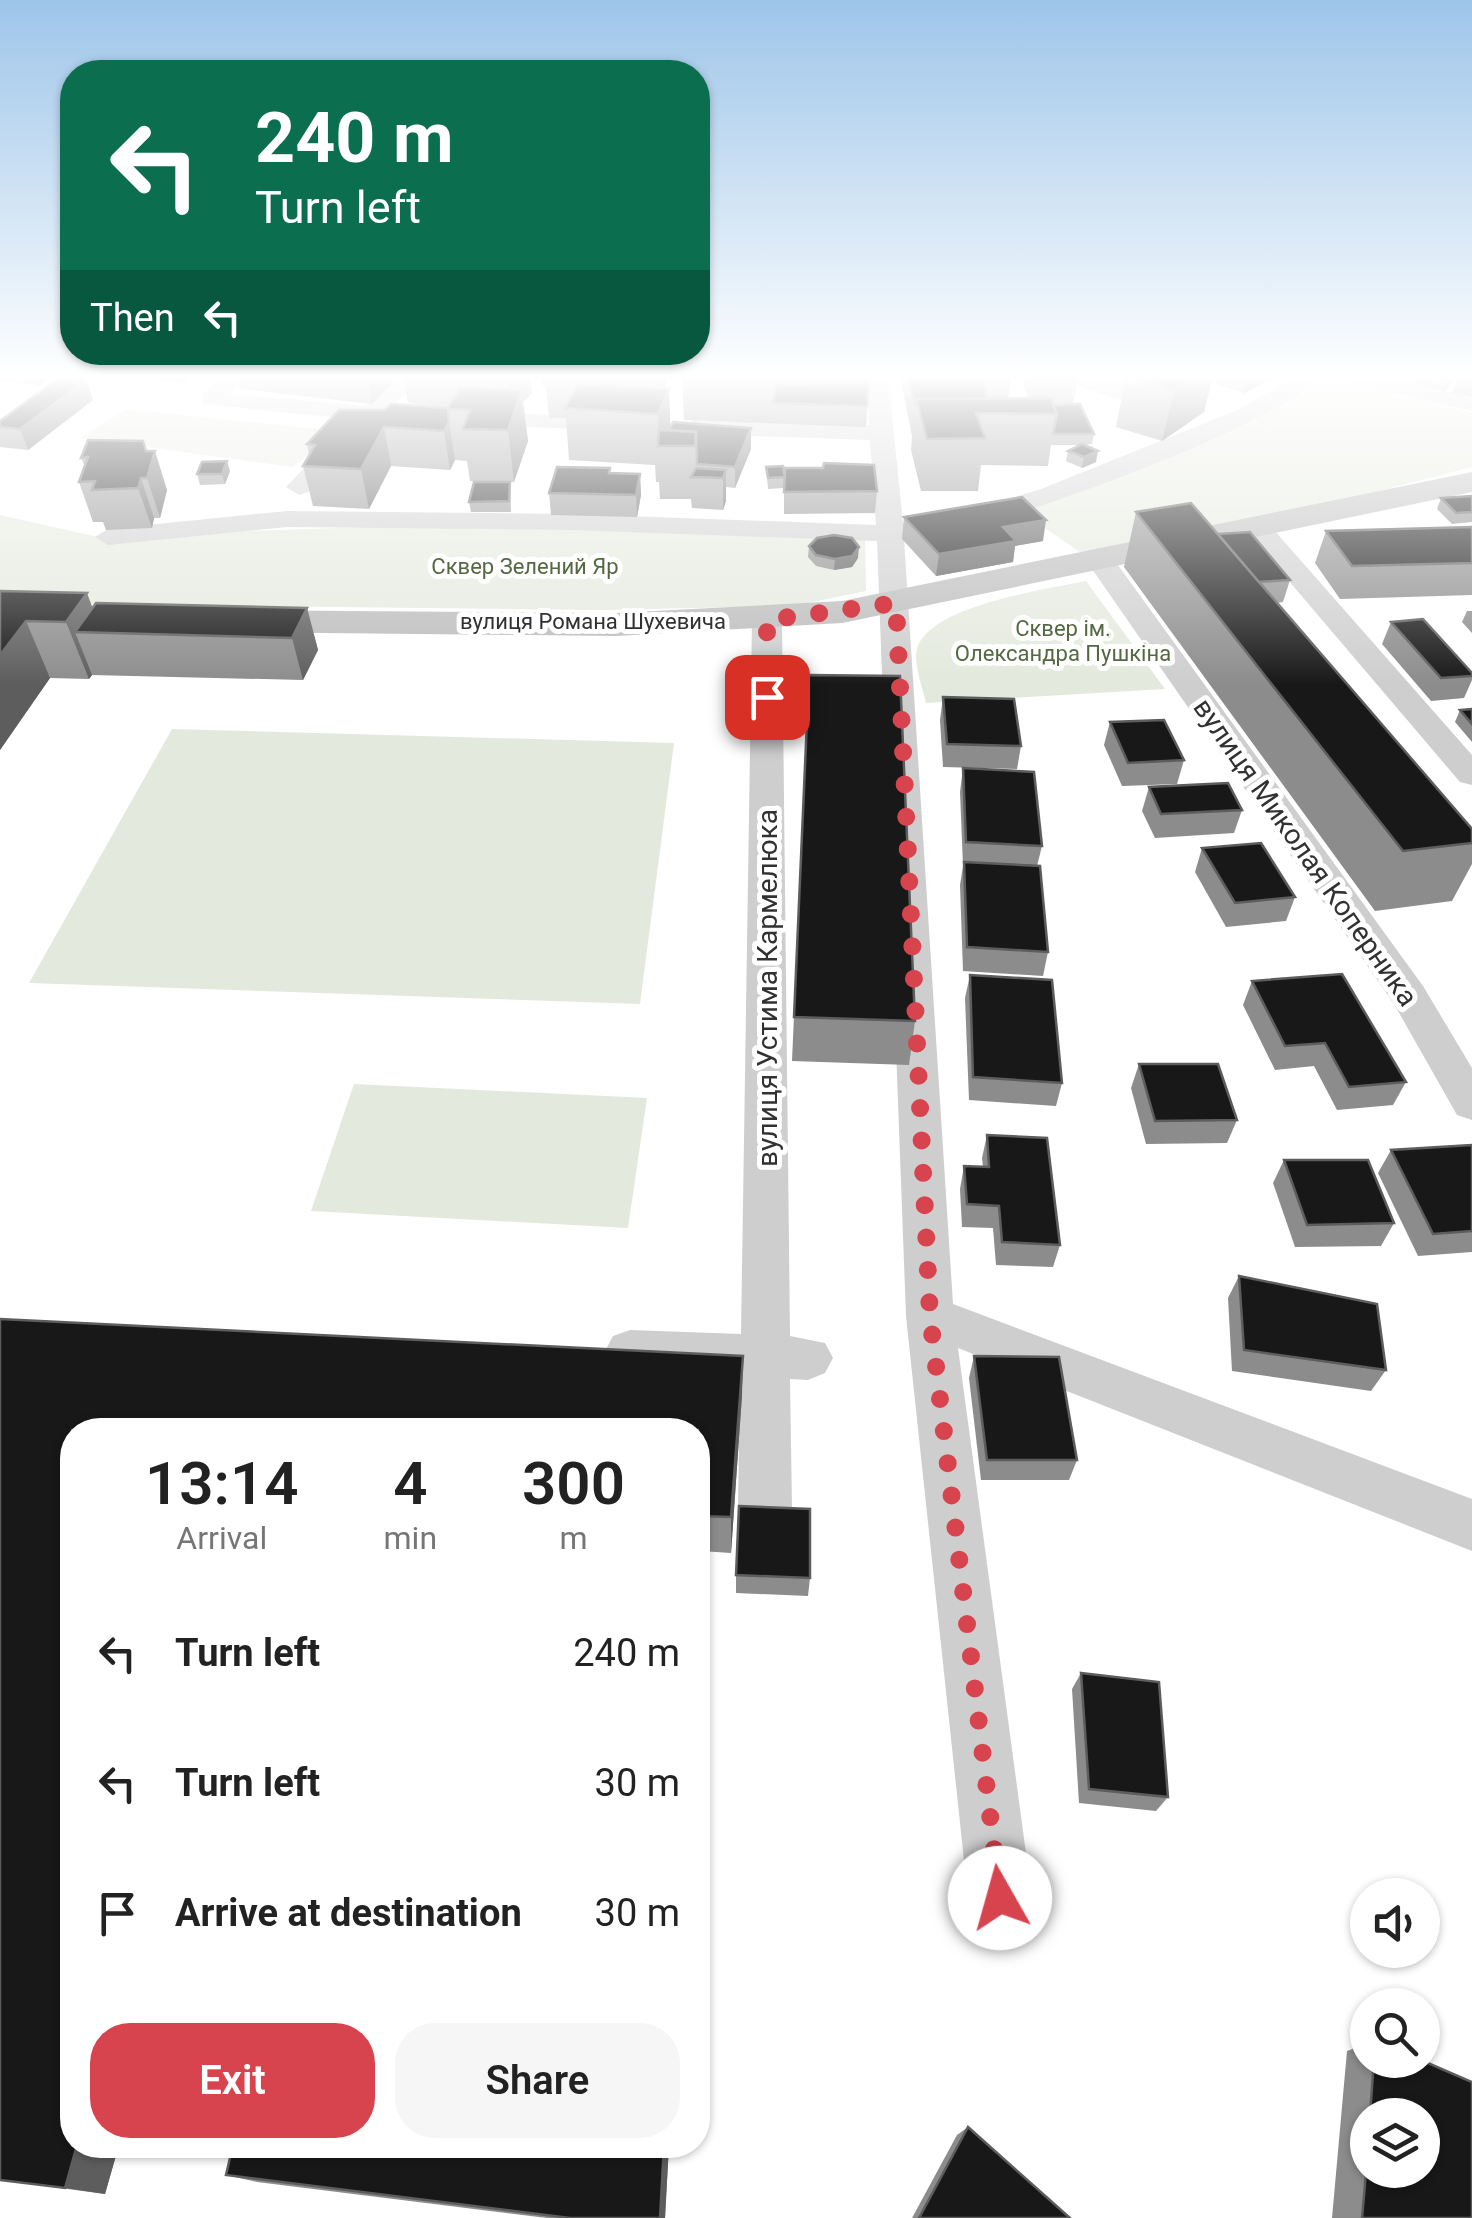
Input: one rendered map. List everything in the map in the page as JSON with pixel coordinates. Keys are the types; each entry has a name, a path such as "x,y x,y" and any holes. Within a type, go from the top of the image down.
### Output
{"street":[{"path":"299,487 306,479"},
{"path":"884,479 896,603 930,1316 1000,1898"},
{"path":"108,537 287,520 573,522 889,532 951,526 1088,479"},
{"name":"вулиця Романа Шухевича","path":"196,621 767,620 896,603 1097,556 1258,528 1472,482"},
{"path":"1258,528 1472,775"},
{"name":"вулиця Миколая Коперника","path":"1097,556 1408,996 1472,1104"},
{"name":"вулиця Устима Кармелюка","path":"764,1509 787,1357 767,620"},
{"path":"930,1316 1472,1524"},
{"path":"590,1350 787,1357"}],"green space":[{"path":"1096,479 1427,479 1247,525 1081,553 1022,512"},
{"name":"Сквер Зелений Яр","path":"0,515 94,536 514,522 865,538 866,591 793,606 603,610 0,603"},
{"name":"Сквер ім. Олександра Пушкіна","path":"1086,581 1165,689 926,703 917,669 917,649 926,634 943,621 991,602"},
{"path":"172,729 674,743 640,1004 29,983"},
{"path":"354,1084 647,1098 628,1228 311,1211"}],"building":[{"path":"80,479 141,479 138,488 92,490 95,481 79,482"},
{"path":"553,479 639,479 636,495 549,493"},
{"path":"785,479 876,479 877,491 784,492"},
{"path":"474,482 510,482 509,501 469,502"},
{"path":"1472,496 1472,512 1456,513 1441,498"},
{"path":"1022,497 1046,520 1003,527 1016,541 939,554 904,517"},
{"path":"1191,503 1472,829 1472,843 1403,851 1136,512"},
{"path":"1472,527 1472,563 1352,566 1326,531"},
{"path":"1250,532 1290,580 1259,582 1218,534"},
{"path":"817,538 852,538 859,547 852,556 835,559 816,555 809,546"},
{"path":"0,591 87,593 66,622 26,621 0,655"},
{"path":"96,603 307,608 292,638 75,632"},
{"path":"1423,619 1472,676 1441,678 1391,622"},
{"path":"809,675 900,676 915,1021 794,1017"},
{"path":"943,697 1014,699 1021,746 947,744"},
{"path":"1472,709 1472,724 1460,710"},
{"path":"1164,720 1184,760 1128,763 1110,722"},
{"path":"963,768 1034,772 1042,846 966,842"},
{"path":"1228,783 1242,810 1161,814 1149,787"},
{"path":"1261,843 1295,897 1235,903 1202,848"},
{"path":"964,862 1040,866 1048,952 967,947"},
{"path":"1342,974 1406,1082 1349,1087 1325,1043 1285,1046 1252,981"},
{"path":"970,975 1052,980 1062,1083 973,1077"},
{"path":"1139,1064 1218,1064 1237,1120 1155,1121"},
{"path":"987,1135 1047,1138 1060,1245 1002,1242 999,1206 967,1204 964,1166 989,1167"},
{"path":"1472,1145 1472,1231 1433,1234 1391,1150"},
{"path":"1284,1160 1368,1160 1394,1223 1307,1225"},
{"path":"1239,1276 1377,1304 1386,1370 1244,1350"},
{"path":"0,1319 743,1356 731,1517 710,1516 710,1418 60,1418 60,2158 73,2158 65,2188 0,2180"},
{"path":"974,1356 1059,1357 1077,1460 987,1460"},
{"path":"739,1506 810,1509 810,1578 736,1575"},
{"path":"1081,1673 1159,1682 1168,1797 1089,1789"},
{"path":"1440,2068 1472,2082 1472,2218 1362,2218 1365,2188 1440,2188 1440,2098 1371,2098 1373,2078 1440,2078"},
{"path":"968,2127 1070,2218 919,2218"},
{"path":"230,2158 663,2158 660,2218 570,2218 226,2175"}],"route":[{"path":"767,697 767,620 896,603 930,1316 1000,1898"}]}
